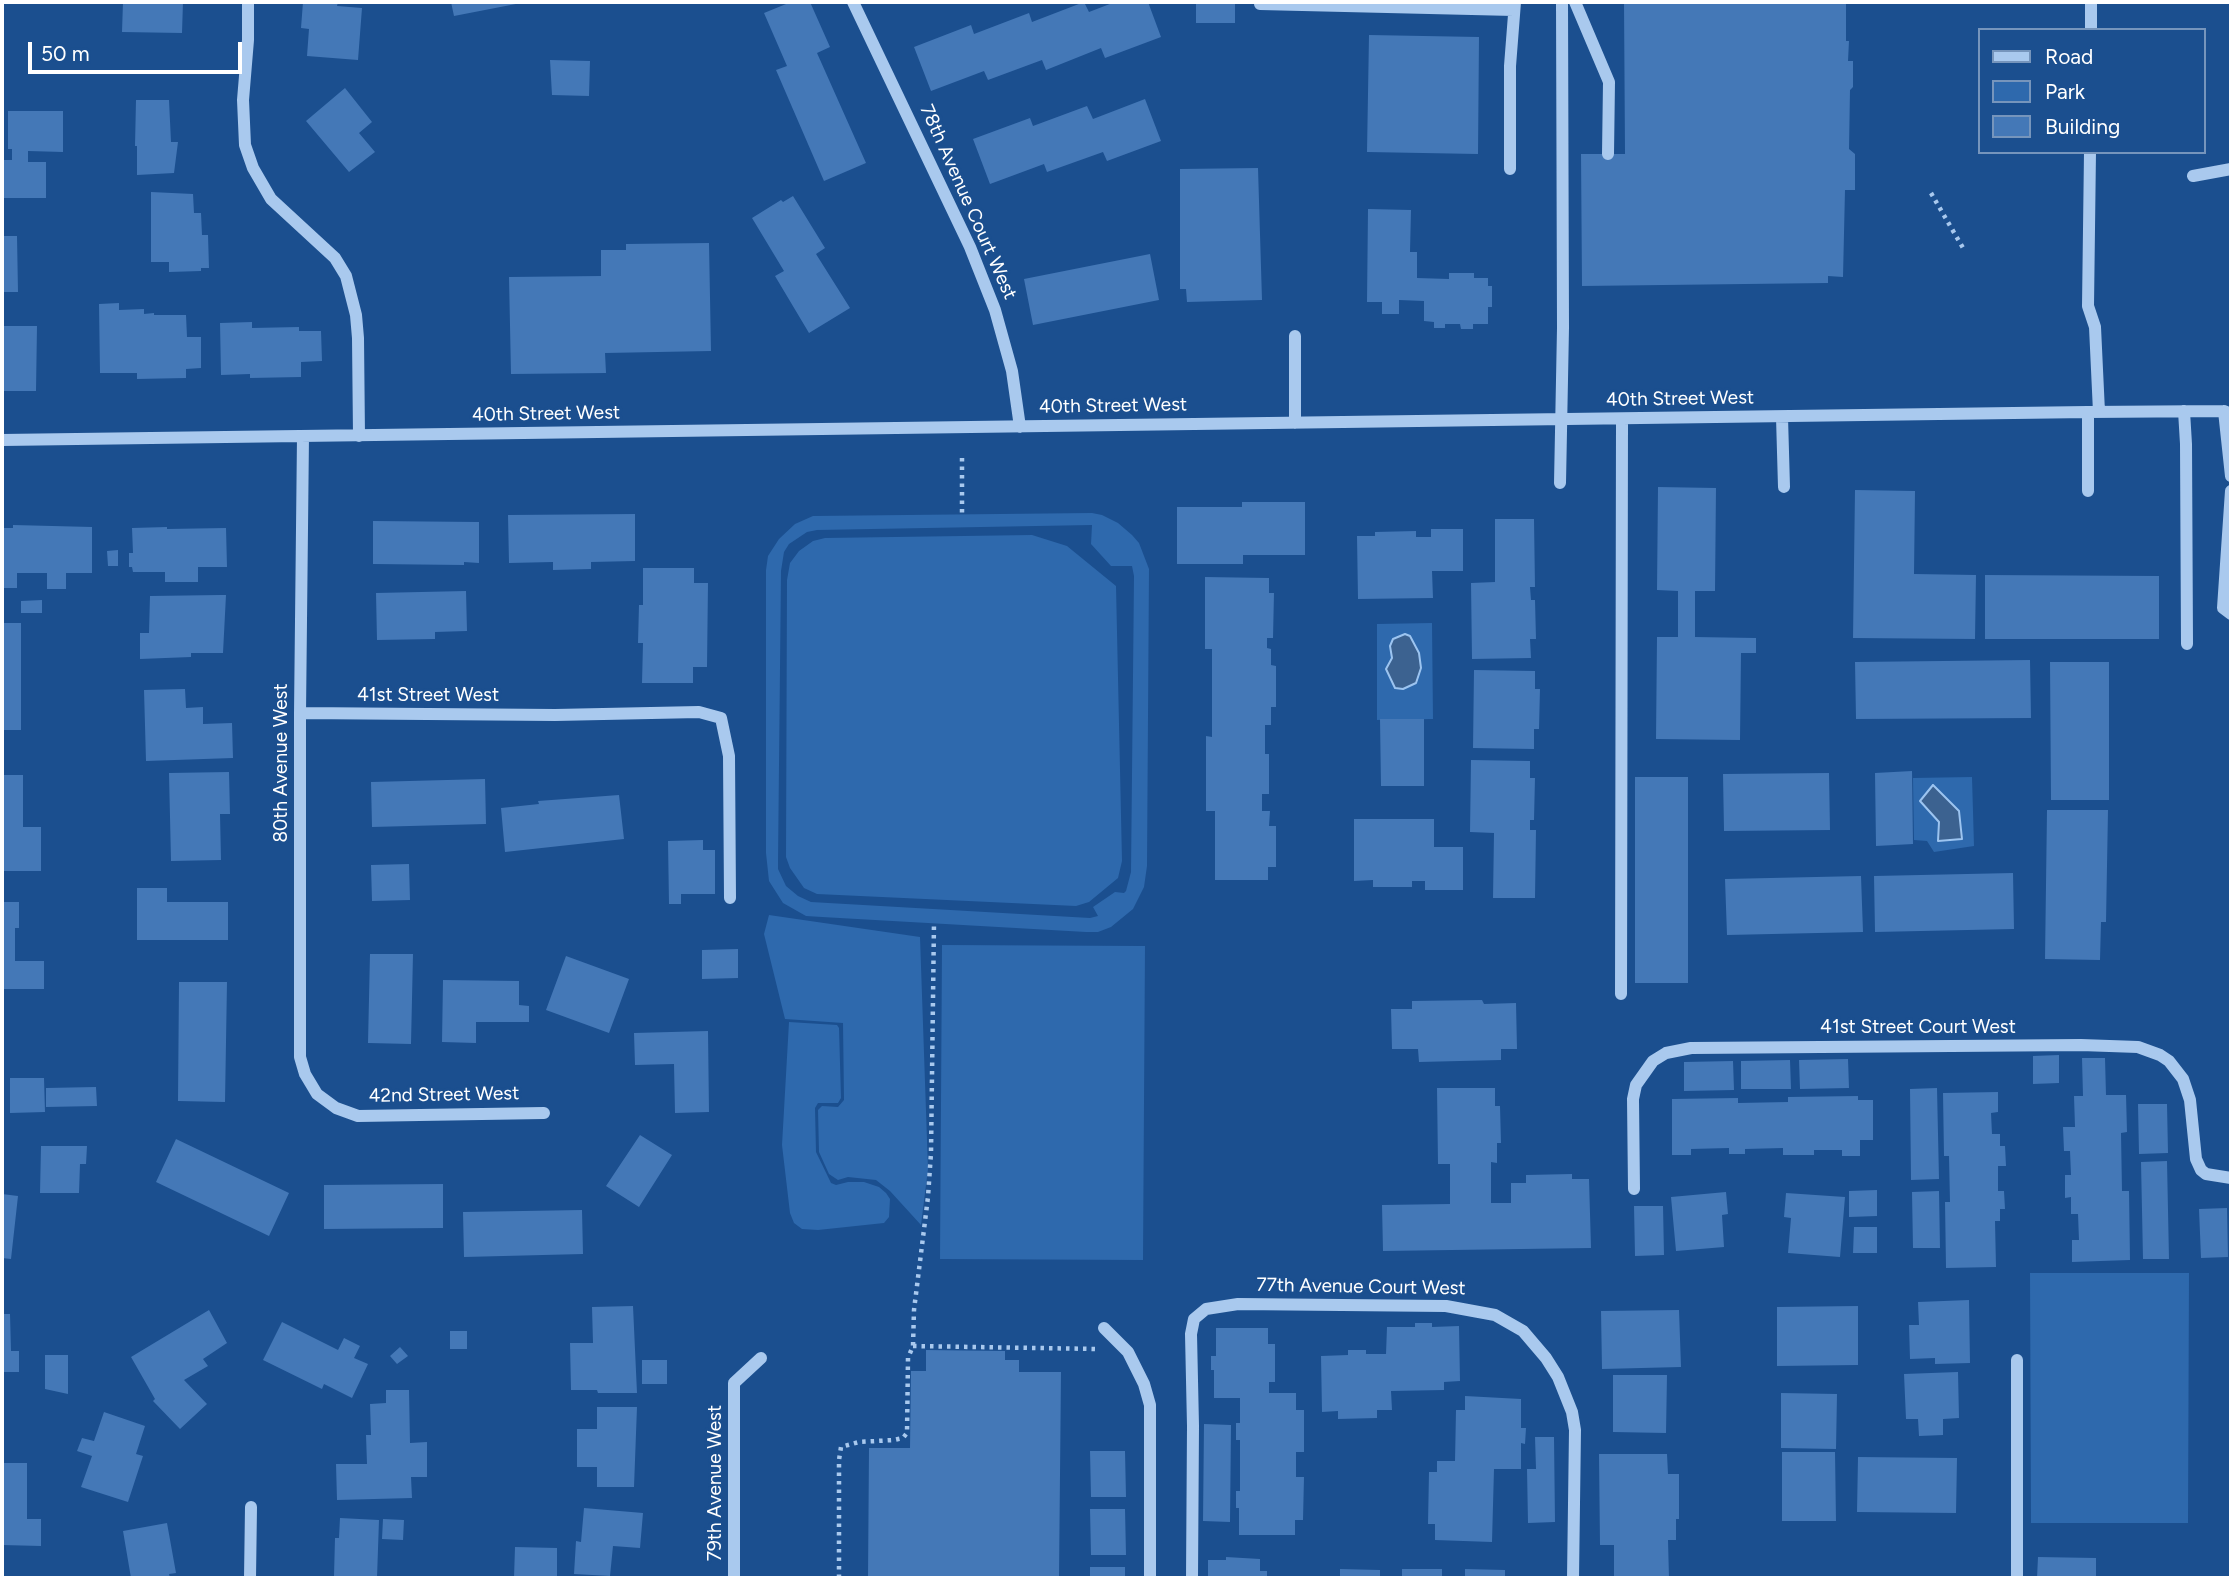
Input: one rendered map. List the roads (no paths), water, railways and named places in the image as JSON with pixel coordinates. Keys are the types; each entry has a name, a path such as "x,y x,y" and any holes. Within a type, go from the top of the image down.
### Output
{"street":[{"path":"248,2 243,100 245,145 253,168 271,199 335,258 346,276 356,315 358,338 359,436"},
{"name":"78th Avenue Court West","path":"853,2 964,235 996,310 1012,370 1020,427"},
{"path":"1260,2 1514,6 1510,65 1510,169"},
{"path":"1560,483 1562,2"},
{"path":"1575,2 1609,82 1608,154"},
{"path":"2091,2 2091,28"},
{"path":"2088,491 2095,327 2088,306 2090,154"},
{"path":"2193,176 2231,169"},
{"path":"1295,336 1295,423"},
{"path":"2229,410 2231,476"},
{"name":"40th Street West","path":"2,440 2229,410"},
{"path":"2184,411 2187,644"},
{"path":"1782,417 1784,487"},
{"path":"1621,994 1622,419"},
{"name":"80th Avenue West","path":"303,436 300,1057 312,1087"},
{"path":"2231,491 2223,608 2231,614"},
{"name":"41st Street West","path":"300,713 555,715 699,712 721,718 729,756 730,898"},
{"name":"41st Street Court West","path":"1634,1189 1633,1099 1636,1085 1653,1061 1666,1053 1691,1048 2081,1045 2138,1047 2161,1055 2183,1079 2190,1100 2196,1159 2201,1170 2206,1174 2231,1178"},
{"name":"42nd Street West","path":"312,1087 336,1108 358,1116 544,1113"},
{"name":"77th Avenue Court West","path":"1192,1578 1191,1334 1194,1319 1206,1309 1238,1304 1291,1304 1446,1306 1495,1315 1523,1331 1558,1377 1572,1412 1575,1430 1573,1578"},
{"path":"1104,1328 1125,1349 1144,1384 1151,1416 1150,1578"},
{"name":"79th Avenue West","path":"734,1578 734,1382 761,1358"},
{"path":"2017,1360 2017,1578"},
{"path":"250,1578 251,1507"}]}
